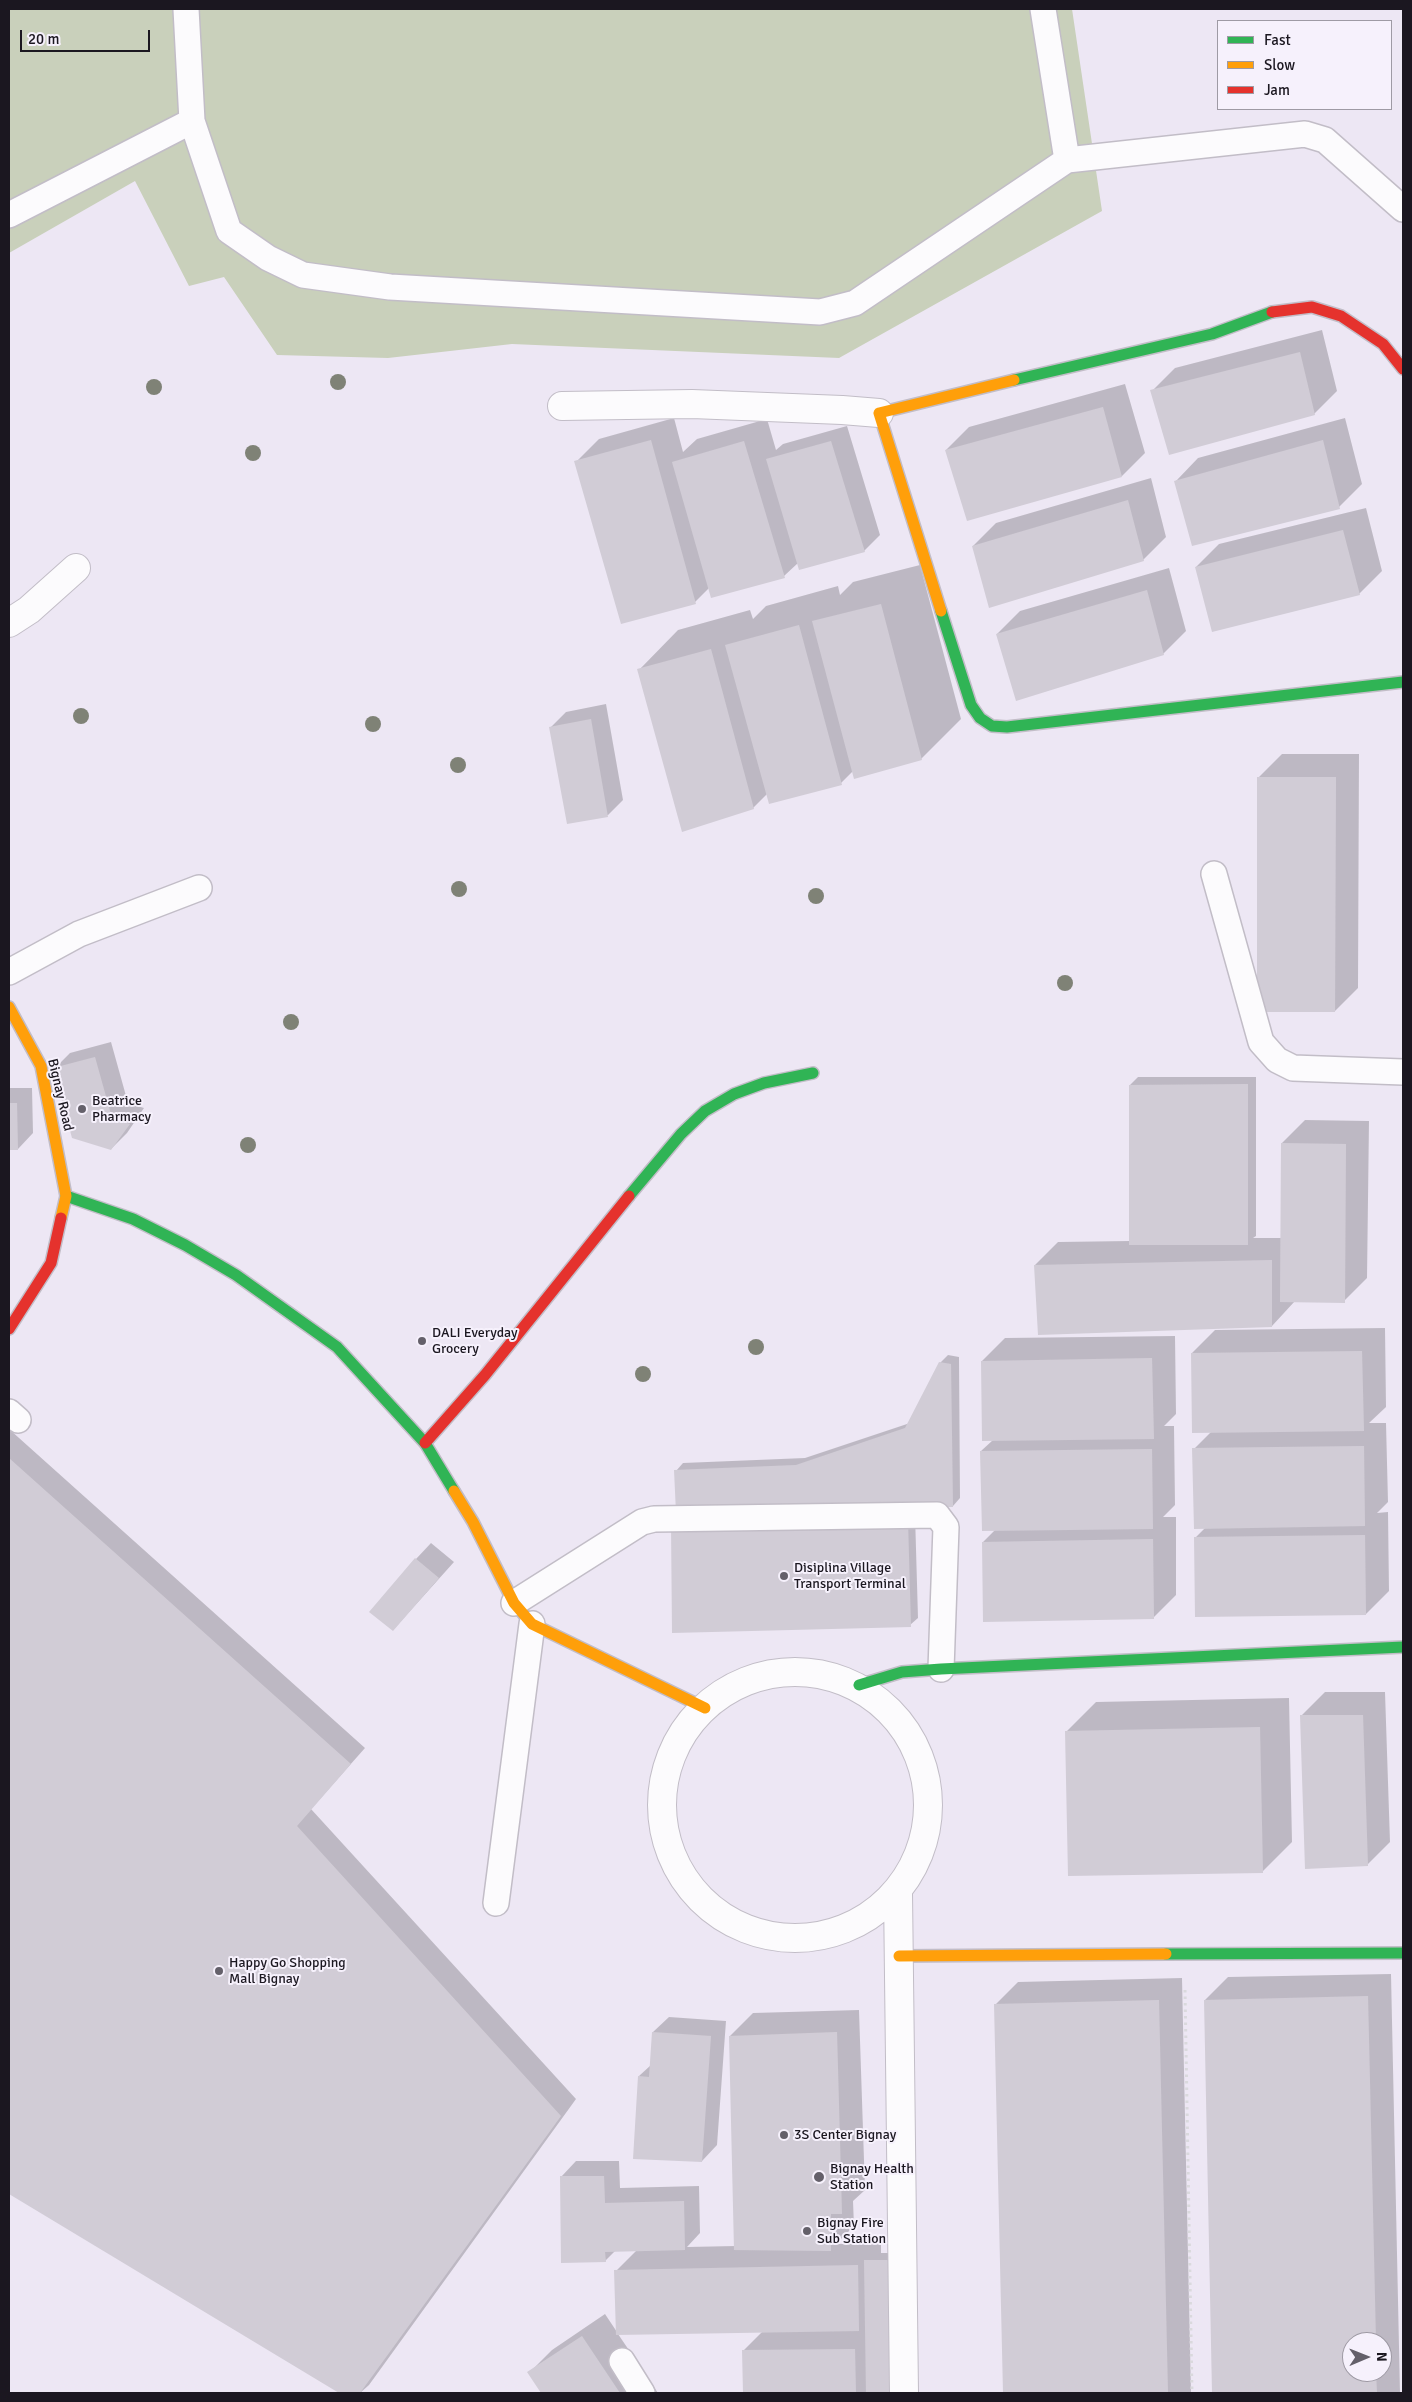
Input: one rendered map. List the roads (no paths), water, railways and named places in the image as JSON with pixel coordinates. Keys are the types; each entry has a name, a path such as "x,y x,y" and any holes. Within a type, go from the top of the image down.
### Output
{"street":[{"path":"562,406 692,404 879,413 1212,334 1277,310 1312,307 1340,316 1383,344 1403,369"},
{"path":"879,413 972,705 980,718 992,726 1007,727 1403,682"},
{"path":"9,623 29,610 76,568"},
{"name":"Bignay Road","path":"9,1008 41,1066 66,1196"},
{"path":"425,1443 485,1375 578,1257 681,1134 705,1112 734,1094 764,1083 813,1073"},
{"path":"9,1329 51,1262 66,1196 133,1218 236,1275 337,1347 425,1443 473,1522 514,1603 532,1624 705,1708"},
{"path":"859,1685 902,1672 941,1669 1403,1647"},
{"path":"815,1671 859,1685 895,1715 920,1754 927,1804 924,1842 906,1881 898,1893 877,1911 840,1931 799,1939 757,1934 719,1915 689,1886 669,1849 661,1808 668,1761 690,1720 725,1689 768,1672 815,1671"},
{"path":"898,1893 904,2393"},
{"path":"899,1956 1403,1953"}],"lane":[{"path":"186,9 192,121 230,230 268,258 303,275 390,287 820,312 855,303 1067,160 1305,134 1324,140 1403,209"},
{"path":"1043,9 1067,160"},
{"path":"9,215 192,121"},
{"path":"1214,874 1261,1042 1278,1060 1293,1068 1403,1072"},
{"path":"9,972 79,934 199,888"},
{"path":"514,1603 642,1522 654,1519 937,1515 946,1528 941,1669"},
{"path":"496,1903 532,1624"},
{"path":"622,2361 642,2393"}],"place":[{"name":"Beatrice Pharmacy","path":"82,1109"},
{"name":"DALI Everyday Grocery","path":"422,1341"},
{"name":"Disiplina Village Transport Terminal","path":"784,1576"},
{"name":"Happy Go Shopping Mall Bignay","path":"219,1971"},
{"name":"3S Center Bignay","path":"784,2135"},
{"name":"Bignay Health Station","path":"819,2177"},
{"name":"Bignay Fire Sub Station","path":"807,2231"}]}
